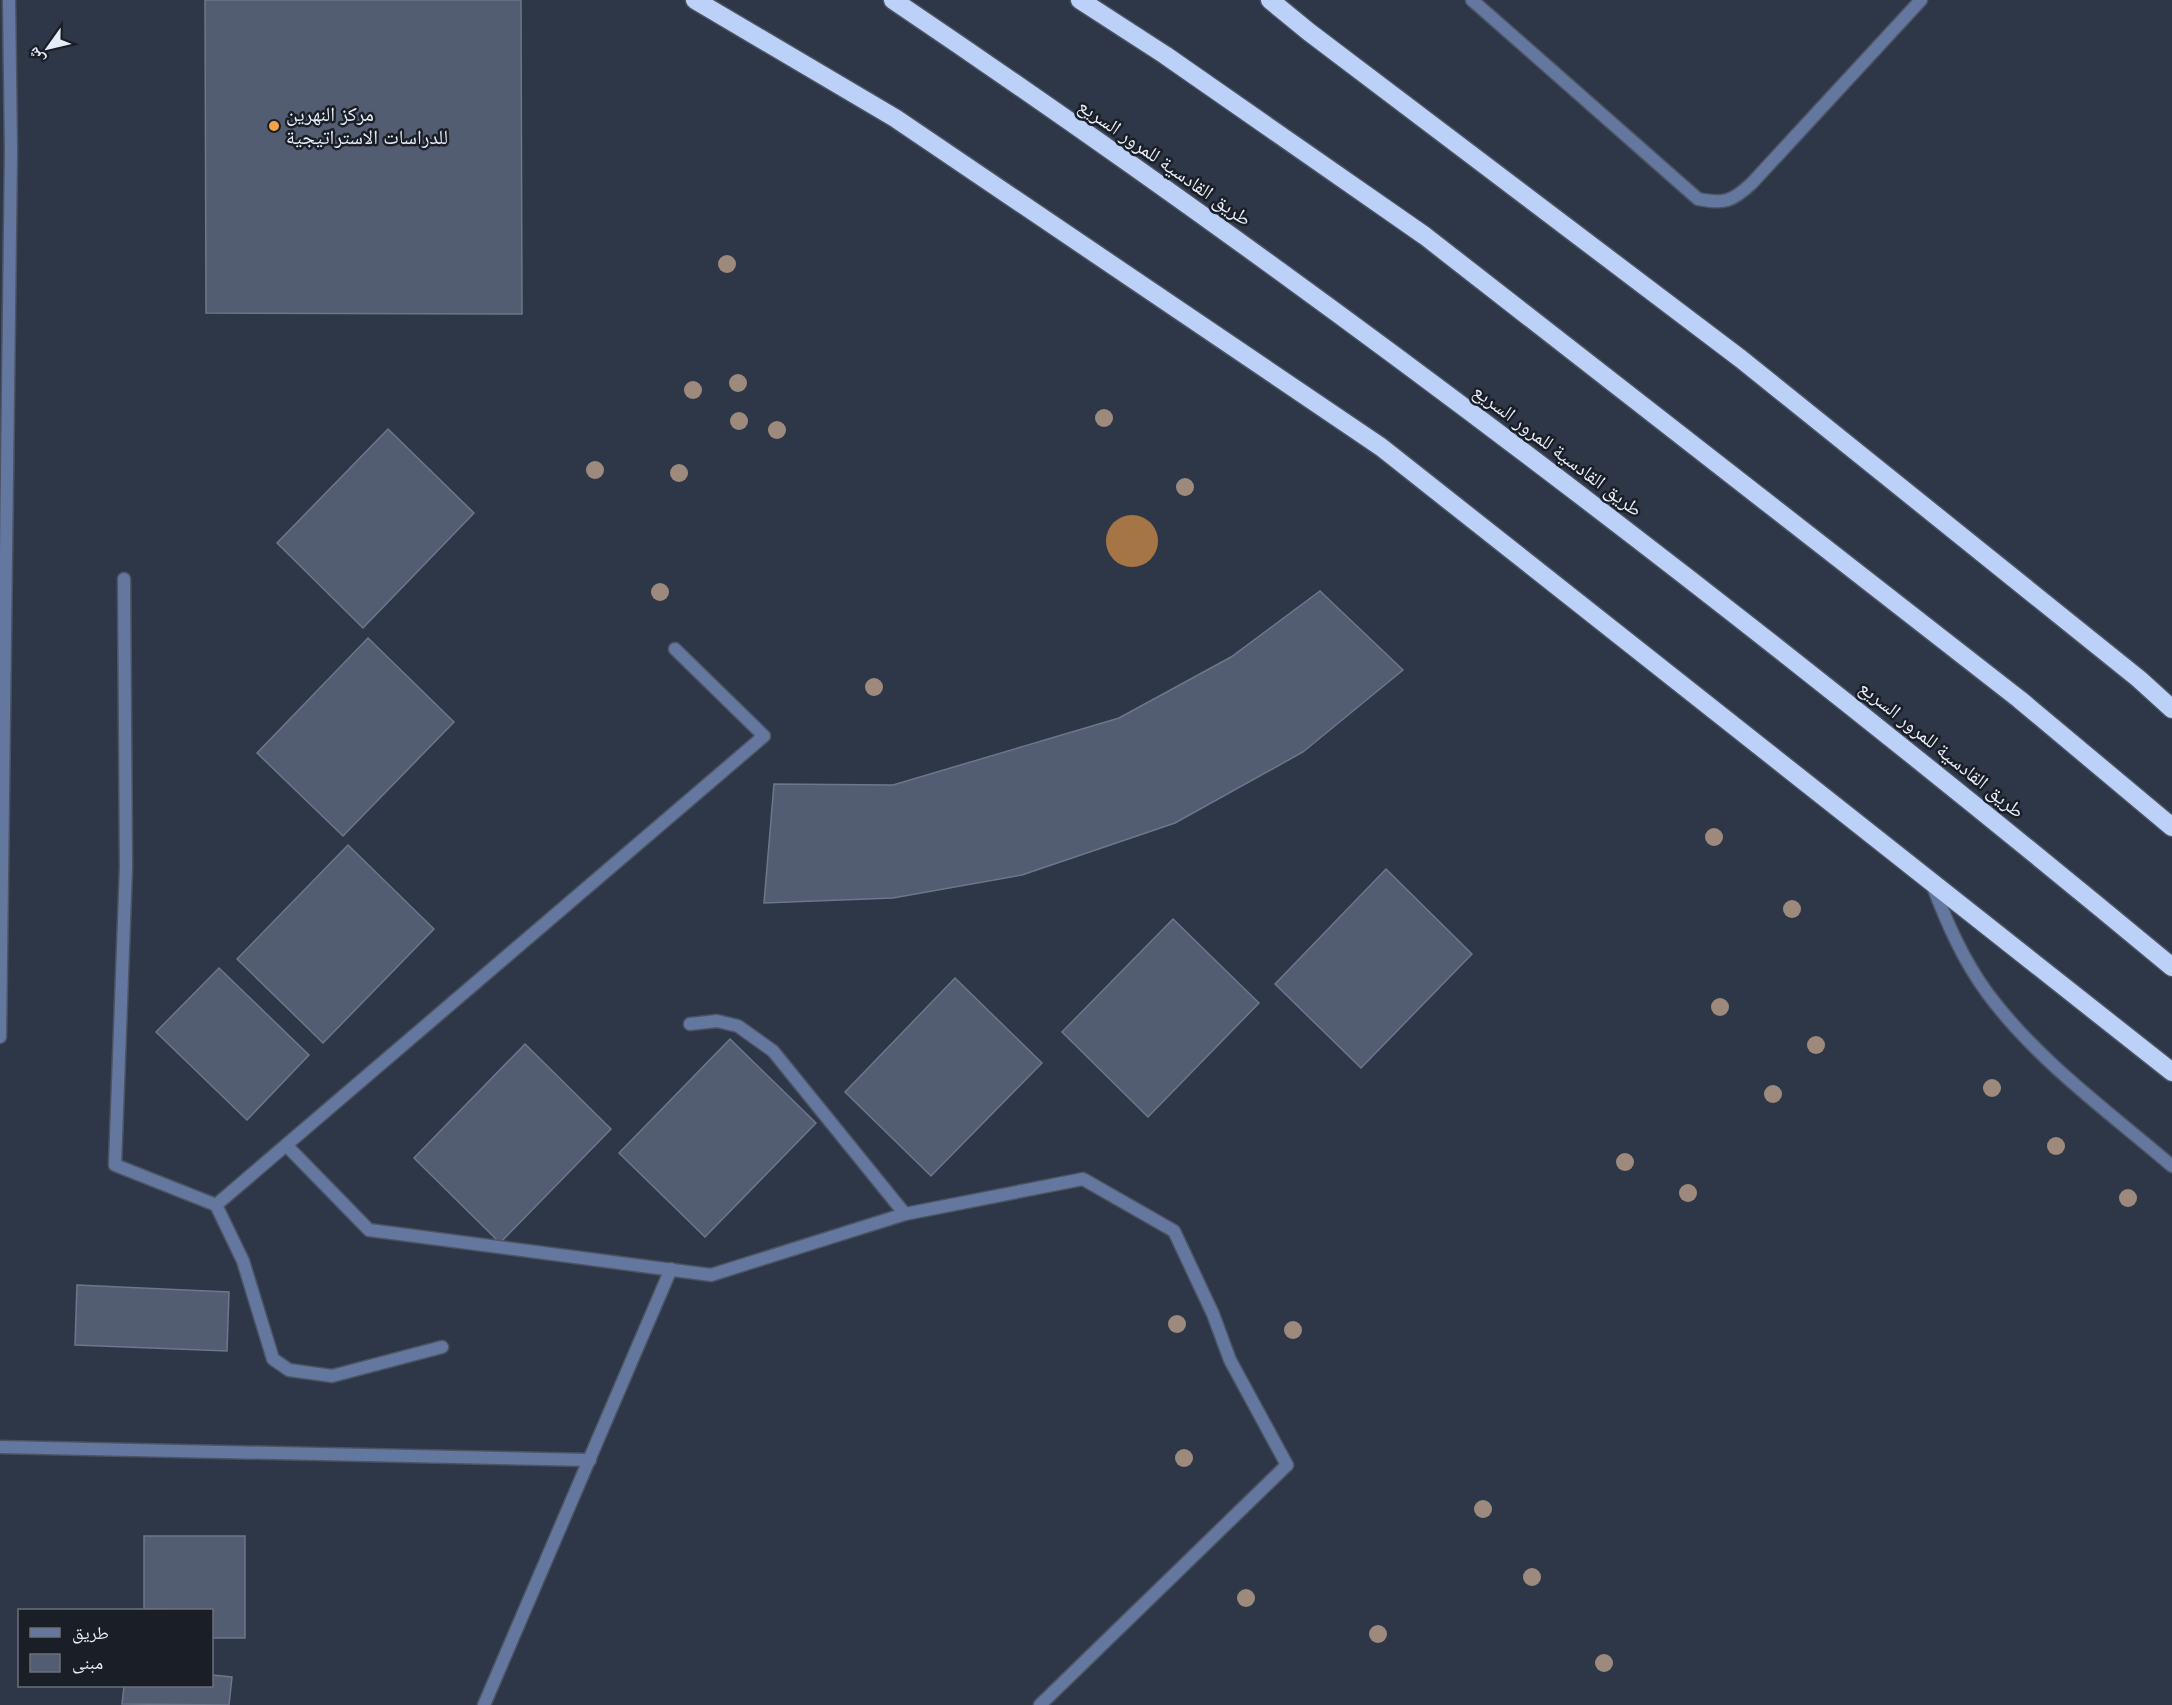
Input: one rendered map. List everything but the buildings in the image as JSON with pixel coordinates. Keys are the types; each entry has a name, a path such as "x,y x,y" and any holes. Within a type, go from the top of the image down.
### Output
{"highway":[{"path":"695,0 895,118 1381,447 2172,1072"},
{"name":"طريق القادسية للمرور السريع","path":"893,0 1278,268 1619,525 1952,785 2172,967"},
{"path":"1080,0 1165,55 1425,236 2010,692 2172,827"},
{"path":"1270,0 1308,32 1741,359 2172,708"}],"street":[{"path":"0,1037 9,0"},
{"path":"1472,0 1698,198 1718,203 1737,197 1752,183 1921,0"},
{"path":"124,579 126,867 115,1165 216,1205 243,1261 273,1359 289,1370 332,1376 442,1347"},
{"path":"216,1205 764,736 675,648"},
{"path":"1931,880 1946,920 1964,957 1987,993 2014,1026 2044,1056 2172,1166"},
{"path":"690,1024 717,1021 738,1026 773,1051 904,1214"},
{"path":"286,1145 369,1230 711,1275 904,1214 1083,1179 1174,1231 1213,1314 1230,1360 1287,1465 1040,1705"},
{"path":"484,1705 671,1269"},
{"path":"0,1447 590,1460"}],"shaded area":[{"path":"1127,515 1137,515 1151,522 1158,541 1151,560 1137,567 1127,567 1117,563 1110,556 1106,546 1106,536 1110,526 1117,519"}],"place":[{"name":"مركز النهرين للدراسات الاستراتيجية","path":"274,126"}]}
